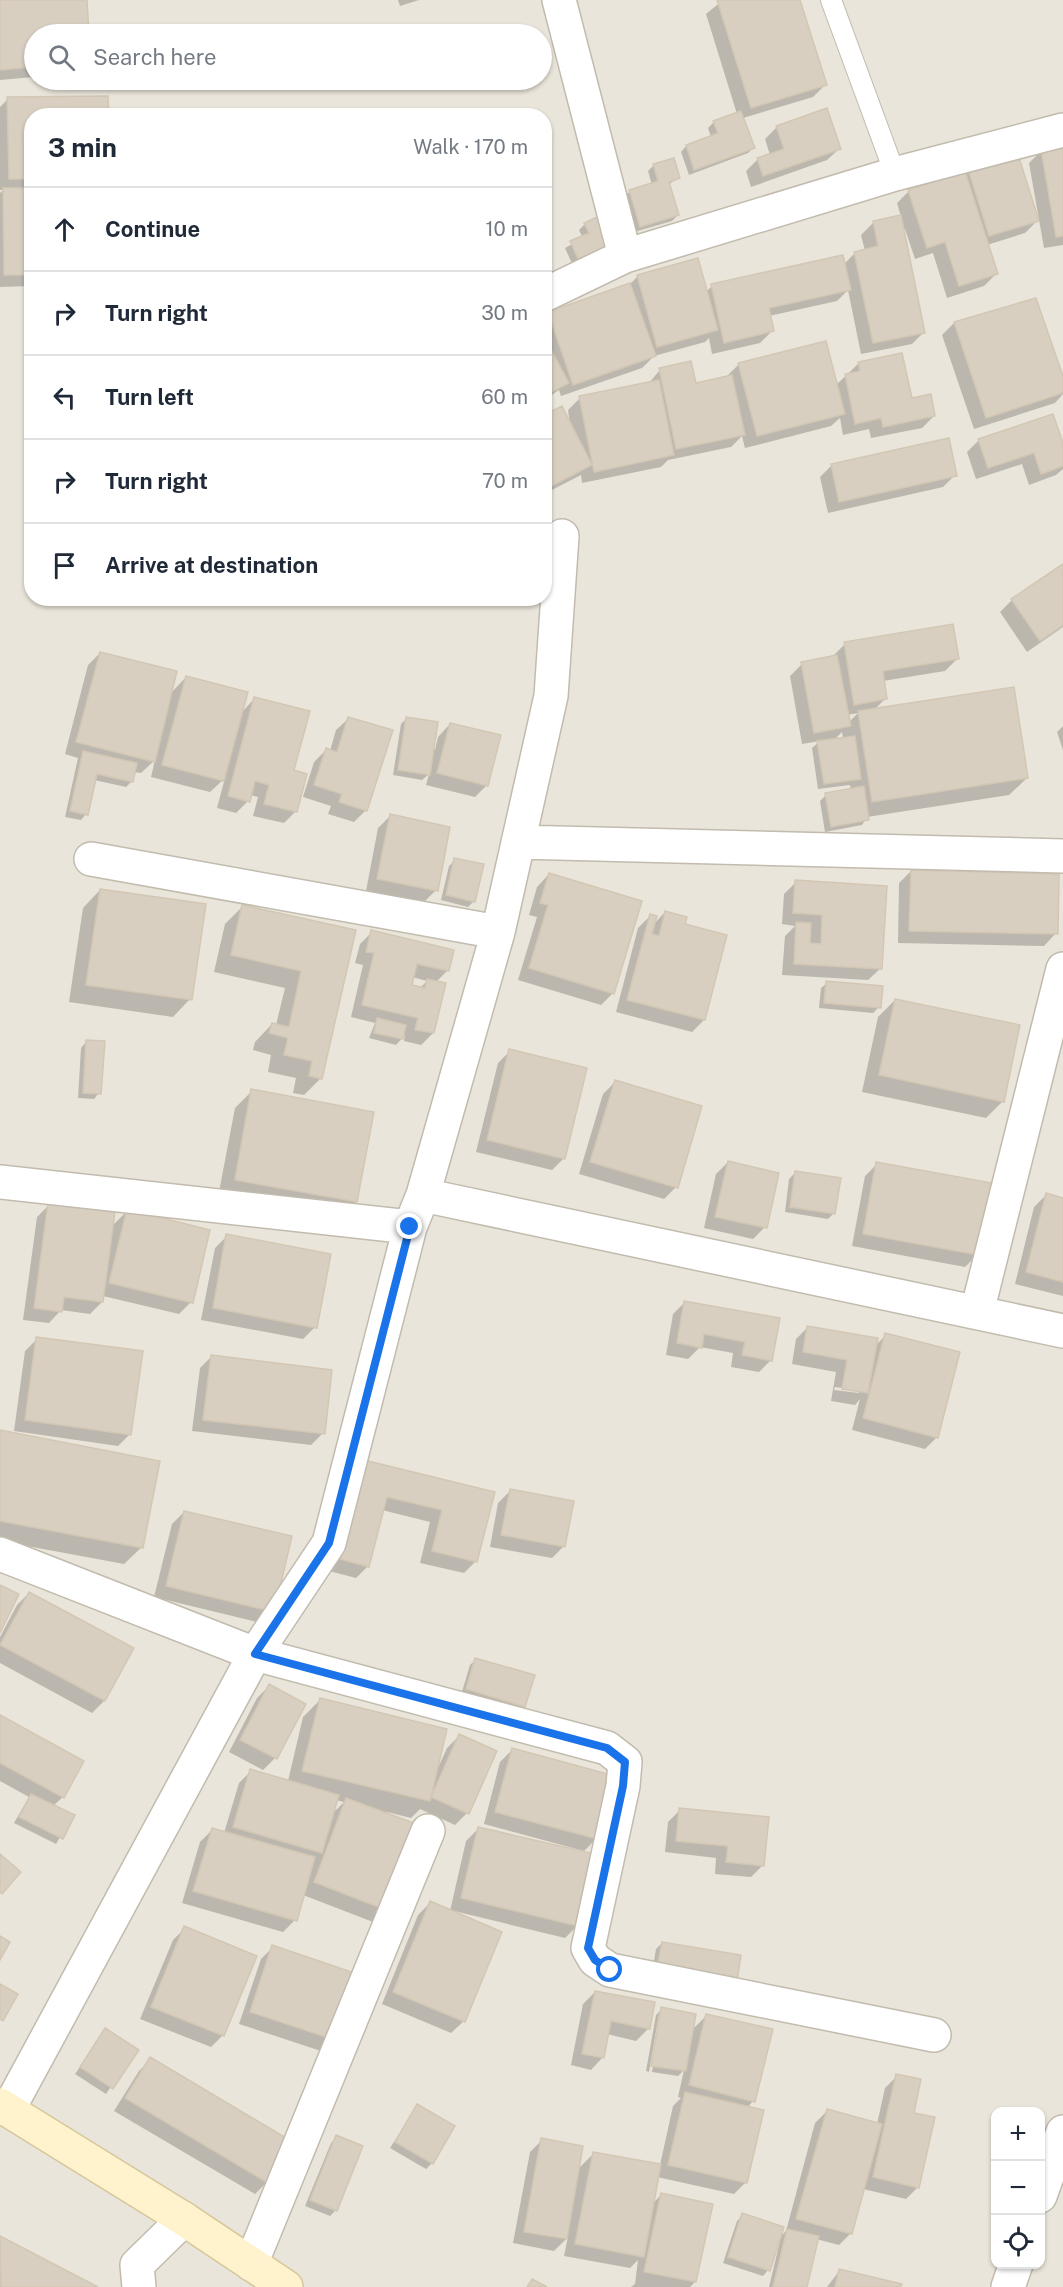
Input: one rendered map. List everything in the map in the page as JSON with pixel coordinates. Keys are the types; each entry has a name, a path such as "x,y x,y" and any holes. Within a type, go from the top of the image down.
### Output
{"main road":[{"path":"4,2107 184,2219 286,2287"}],"street":[{"path":"560,0 626,256"},
{"path":"552,291 626,256 895,174 1063,130"},
{"path":"4,2107 255,1654 329,1543 410,1227 423,1195 498,932 551,696 562,536"},
{"path":"518,842 1063,856"},
{"path":"91,859 498,932"},
{"path":"977,1312 1063,969"},
{"path":"0,1182 410,1227"},
{"path":"423,1195 1063,1331"},
{"path":"0,1554 255,1654 607,1748 625,1762 623,1786 588,1948 595,1960 610,1970 934,2036"},
{"path":"252,2264 428,1831"},
{"path":"1045,2184 1063,2132"},
{"path":"139,2287 137,2265 184,2219"},
{"path":"1008,2287 1015,2269"}],"lane":[{"path":"831,0 895,174"}],"shaded area":[{"path":"0,0 1063,0 1063,2287 0,2287"}],"building":[{"path":"0,0 87,0 88,24 24,24 24,68 0,70"},
{"path":"717,0 800,0 827,85 751,108"},
{"path":"108,96 109,108 24,108 24,179 9,179 7,97"},
{"path":"827,108 841,149 763,176 757,158 784,149 776,126"},
{"path":"741,111 755,148 694,170 686,145 718,133 713,121"},
{"path":"1063,146 1063,236 1056,237 1041,149"},
{"path":"1017,151 1039,221 989,236 967,166"},
{"path":"674,158 680,178 669,182 679,215 640,227 629,190 658,181 653,164"},
{"path":"965,171 998,274 959,286 945,242 927,248 908,190"},
{"path":"3,188 24,188 24,275 4,275"},
{"path":"901,215 925,333 873,343 854,252 878,246 873,221"},
{"path":"599,216 613,249 580,263 570,241 589,233 584,223"},
{"path":"843,255 851,290 769,308 774,331 724,343 711,284"},
{"path":"698,258 718,330 657,347 637,275"},
{"path":"630,283 656,356 573,385 552,324 552,311"},
{"path":"1036,298 1063,376 1063,393 986,418 954,322"},
{"path":"826,341 845,414 757,436 738,363"},
{"path":"552,352 569,383 552,392"},
{"path":"902,353 912,398 931,394 935,416 883,427 881,418 855,424 845,374 860,371 858,362"},
{"path":"691,361 696,383 732,375 745,435 676,449 659,368"},
{"path":"659,380 674,455 594,472 579,396"},
{"path":"562,406 592,465 552,486 552,411"},
{"path":"1053,414 1063,443 1063,466 1041,474 1034,453 988,468 978,439"},
{"path":"949,438 957,476 839,502 831,464"},
{"path":"1063,564 1063,625 1040,641 1011,599"},
{"path":"953,624 959,659 883,671 887,699 854,705 844,642"},
{"path":"100,652 177,671 155,762 76,742"},
{"path":"837,655 851,726 814,733 801,662"},
{"path":"186,676 248,692 224,781 162,765"},
{"path":"1014,687 1028,778 872,802 858,711"},
{"path":"254,697 310,711 294,770 307,774 297,812 264,804 269,785 255,781 250,802 228,796"},
{"path":"348,717 393,730 367,811 339,802 342,794 314,785 326,748 337,752"},
{"path":"406,717 438,722 430,775 398,770"},
{"path":"450,723 501,735 488,786 437,773"},
{"path":"855,736 861,779 824,784 817,741"},
{"path":"83,751 137,763 133,782 97,774 88,815 70,811"},
{"path":"864,786 869,820 831,827 825,793"},
{"path":"390,814 450,827 438,891 377,879"},
{"path":"454,858 484,864 475,902 446,895"},
{"path":"911,870 1059,874 1058,934 909,931"},
{"path":"549,873 642,901 614,994 529,968 548,905 540,903"},
{"path":"795,880 887,886 882,969 794,964 796,922 811,923 810,943 821,944 822,915 793,913"},
{"path":"100,889 206,904 192,1000 86,985"},
{"path":"242,905 356,930 322,1079 309,1076 312,1061 284,1055 288,1038 269,1033 272,1023 289,1027 301,971 231,955"},
{"path":"665,911 687,917 685,924 727,935 705,1020 627,1000 650,914 657,916 652,934 659,936"},
{"path":"371,930 454,950 449,971 417,964 412,985 425,988 427,979 446,983 434,1033 415,1030 418,1018 362,1005 374,953 366,952"},
{"path":"826,981 883,986 881,1008 824,1003"},
{"path":"895,999 1020,1025 1004,1102 879,1075"},
{"path":"377,1018 406,1025 403,1039 374,1033"},
{"path":"86,1040 105,1041 101,1094 83,1093"},
{"path":"509,1049 587,1068 565,1159 487,1140"},
{"path":"615,1080 702,1106 678,1188 590,1162"},
{"path":"251,1089 374,1112 357,1202 235,1180"},
{"path":"728,1161 779,1173 767,1228 715,1217"},
{"path":"876,1162 992,1183 978,1255 863,1234"},
{"path":"795,1171 841,1178 835,1214 790,1207"},
{"path":"1046,1193 1063,1198 1063,1282 1026,1272"},
{"path":"48,1203 115,1212 103,1302 64,1297 62,1312 34,1308"},
{"path":"127,1209 210,1230 193,1303 109,1283"},
{"path":"226,1234 331,1254 317,1328 213,1308"},
{"path":"684,1301 780,1318 772,1361 742,1355 745,1342 704,1334 702,1348 677,1343"},
{"path":"807,1326 878,1338 868,1393 842,1389 847,1360 803,1352"},
{"path":"885,1333 960,1352 938,1438 863,1418"},
{"path":"36,1337 143,1351 131,1435 25,1420"},
{"path":"211,1355 332,1370 325,1434 203,1420"},
{"path":"0,1430 160,1461 143,1548 0,1521"},
{"path":"364,1460 495,1492 477,1562 432,1551 442,1510 387,1497 369,1567 340,1559"},
{"path":"510,1489 574,1501 565,1547 501,1535"},
{"path":"184,1511 292,1536 274,1612 166,1586"},
{"path":"0,1585 19,1594 0,1633"},
{"path":"29,1592 134,1648 105,1701 0,1645"},
{"path":"475,1658 535,1675 525,1707 466,1689"},
{"path":"269,1684 306,1704 277,1759 240,1740"},
{"path":"320,1698 447,1729 430,1801 302,1771"},
{"path":"0,1715 84,1761 64,1798 0,1763"},
{"path":"459,1734 497,1751 469,1814 431,1797"},
{"path":"512,1748 615,1776 598,1839 495,1812"},
{"path":"250,1769 339,1795 322,1853 233,1827"},
{"path":"31,1794 75,1815 63,1839 19,1817"},
{"path":"346,1798 419,1825 386,1910 314,1882"},
{"path":"679,1808 769,1817 764,1866 726,1862 728,1846 676,1841"},
{"path":"478,1827 595,1854 578,1926 461,1898"},
{"path":"212,1828 315,1857 297,1921 193,1891"},
{"path":"0,1854 21,1872 2,1894 0,1892"},
{"path":"430,1901 502,1932 465,2022 393,1992"},
{"path":"184,1926 257,1956 224,2036 151,2007"},
{"path":"0,1936 10,1942 0,1960"},
{"path":"662,1942 741,1955 737,1982 657,1968"},
{"path":"272,1945 363,1976 341,2042 250,2012"},
{"path":"0,1984 18,1994 3,2021 0,2019"},
{"path":"595,1991 655,2002 650,2029 611,2021 604,2058 582,2054"},
{"path":"661,2007 696,2014 686,2071 651,2066"},
{"path":"706,2014 773,2029 755,2102 689,2085"},
{"path":"105,2028 139,2050 113,2089 80,2067"},
{"path":"150,2057 293,2142 268,2183 125,2098"},
{"path":"896,2074 921,2079 914,2113 935,2117 919,2188 873,2177"},
{"path":"685,2092 764,2110 747,2183 668,2165"},
{"path":"417,2104 455,2126 433,2164 395,2142"},
{"path":"827,2109 882,2124 852,2234 796,2219"},
{"path":"336,2135 363,2146 337,2211 310,2200"},
{"path":"541,2138 583,2146 567,2239 524,2232"},
{"path":"593,2152 661,2164 644,2257 575,2244"},
{"path":"661,2193 713,2204 696,2282 644,2272"},
{"path":"742,2213 784,2227 770,2271 728,2257"},
{"path":"787,2229 819,2236 807,2287 773,2287"},
{"path":"0,2236 98,2287 1,2287"},
{"path":"839,2269 902,2284 901,2287 835,2287"},
{"path":"532,2279 547,2287 527,2287"}],"route":[{"path":"410,1227 329,1543 255,1654 607,1748 625,1762 623,1786 588,1948 595,1960 610,1970"}]}
